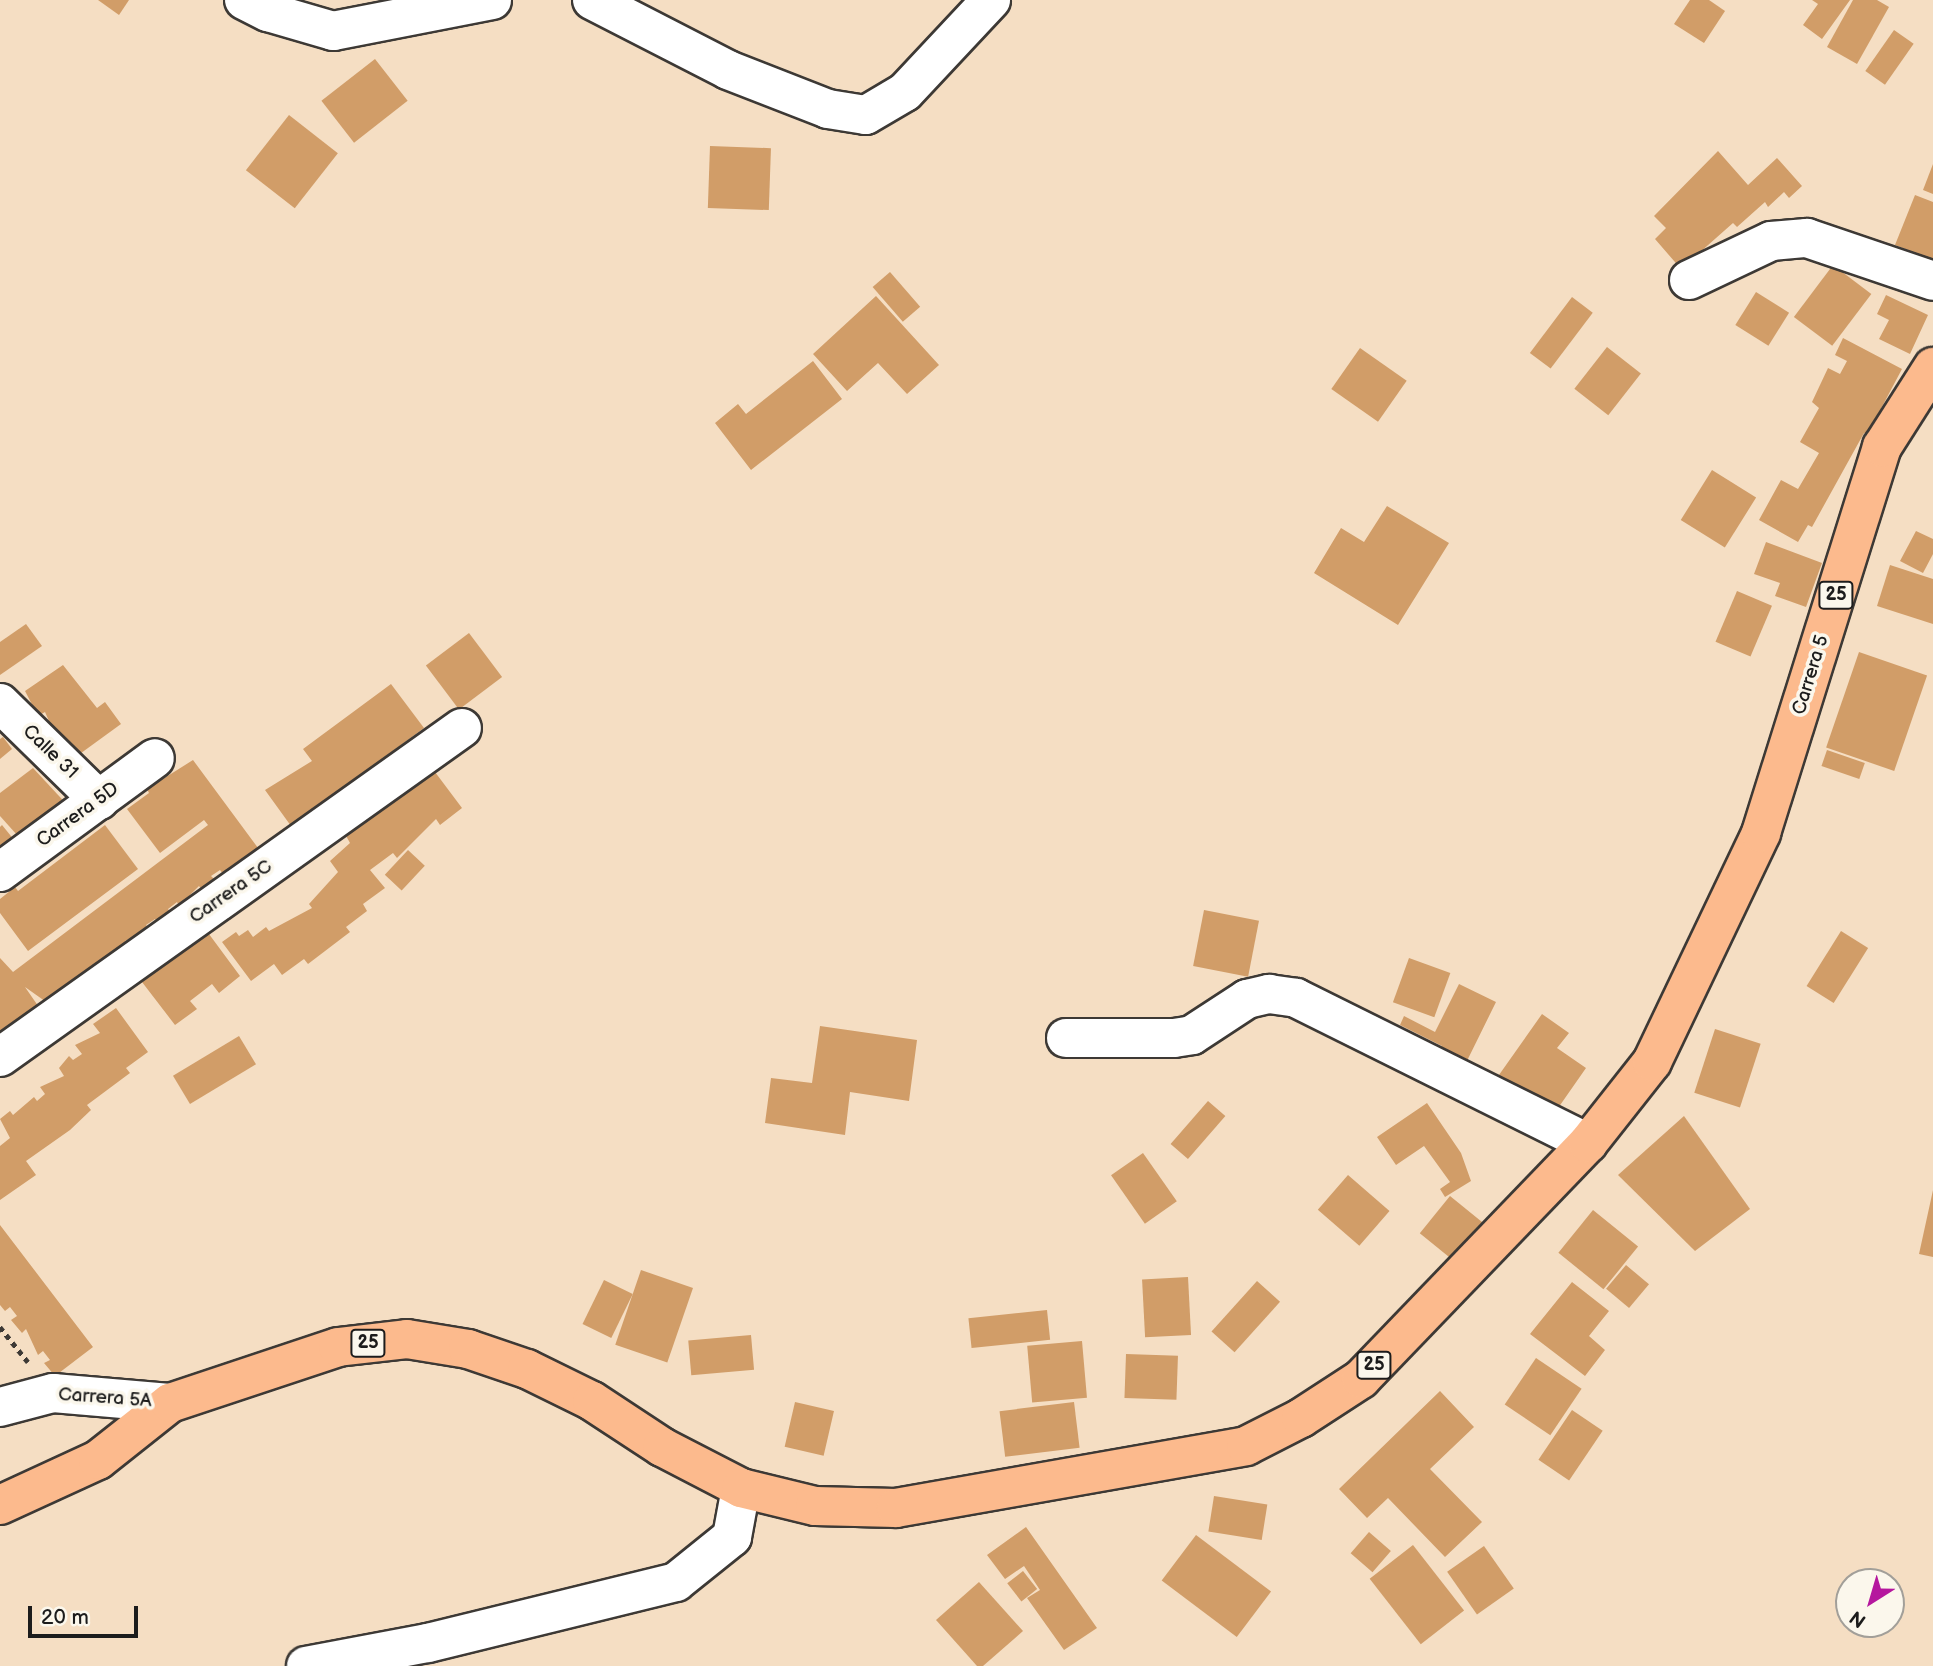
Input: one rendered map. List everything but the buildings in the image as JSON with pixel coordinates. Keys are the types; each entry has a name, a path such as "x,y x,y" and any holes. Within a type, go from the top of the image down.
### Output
{"main road":[{"name":"Carrera 5","path":"1588,1143 1652,1062 1761,833 1882,447 1933,367"},
{"name":"25","path":"0,1505 99,1460 170,1403 338,1347 407,1339 468,1349 527,1369 592,1401 662,1447 741,1488 815,1506 896,1508 1246,1446 1361,1379 1588,1143"}],"street":[{"path":"244,0 268,12 333,31 492,0"},
{"path":"592,0 728,70 828,109 866,116 905,92 991,0"},
{"path":"1689,280 1770,241 1807,238 1933,281"},
{"name":"Calle 31","path":"0,703 99,800"},
{"name":"Carrera 5C","path":"0,1057 462,728"},
{"name":"Carrera 5D","path":"0,872 155,758"},
{"path":"1066,1038 1174,1038 1192,1035 1247,999 1269,994 1296,998 1588,1143"},
{"name":"Carrera 5A","path":"0,1407 53,1393 170,1403"},
{"path":"306,1666 428,1643 677,1582 732,1537 741,1488"}]}
